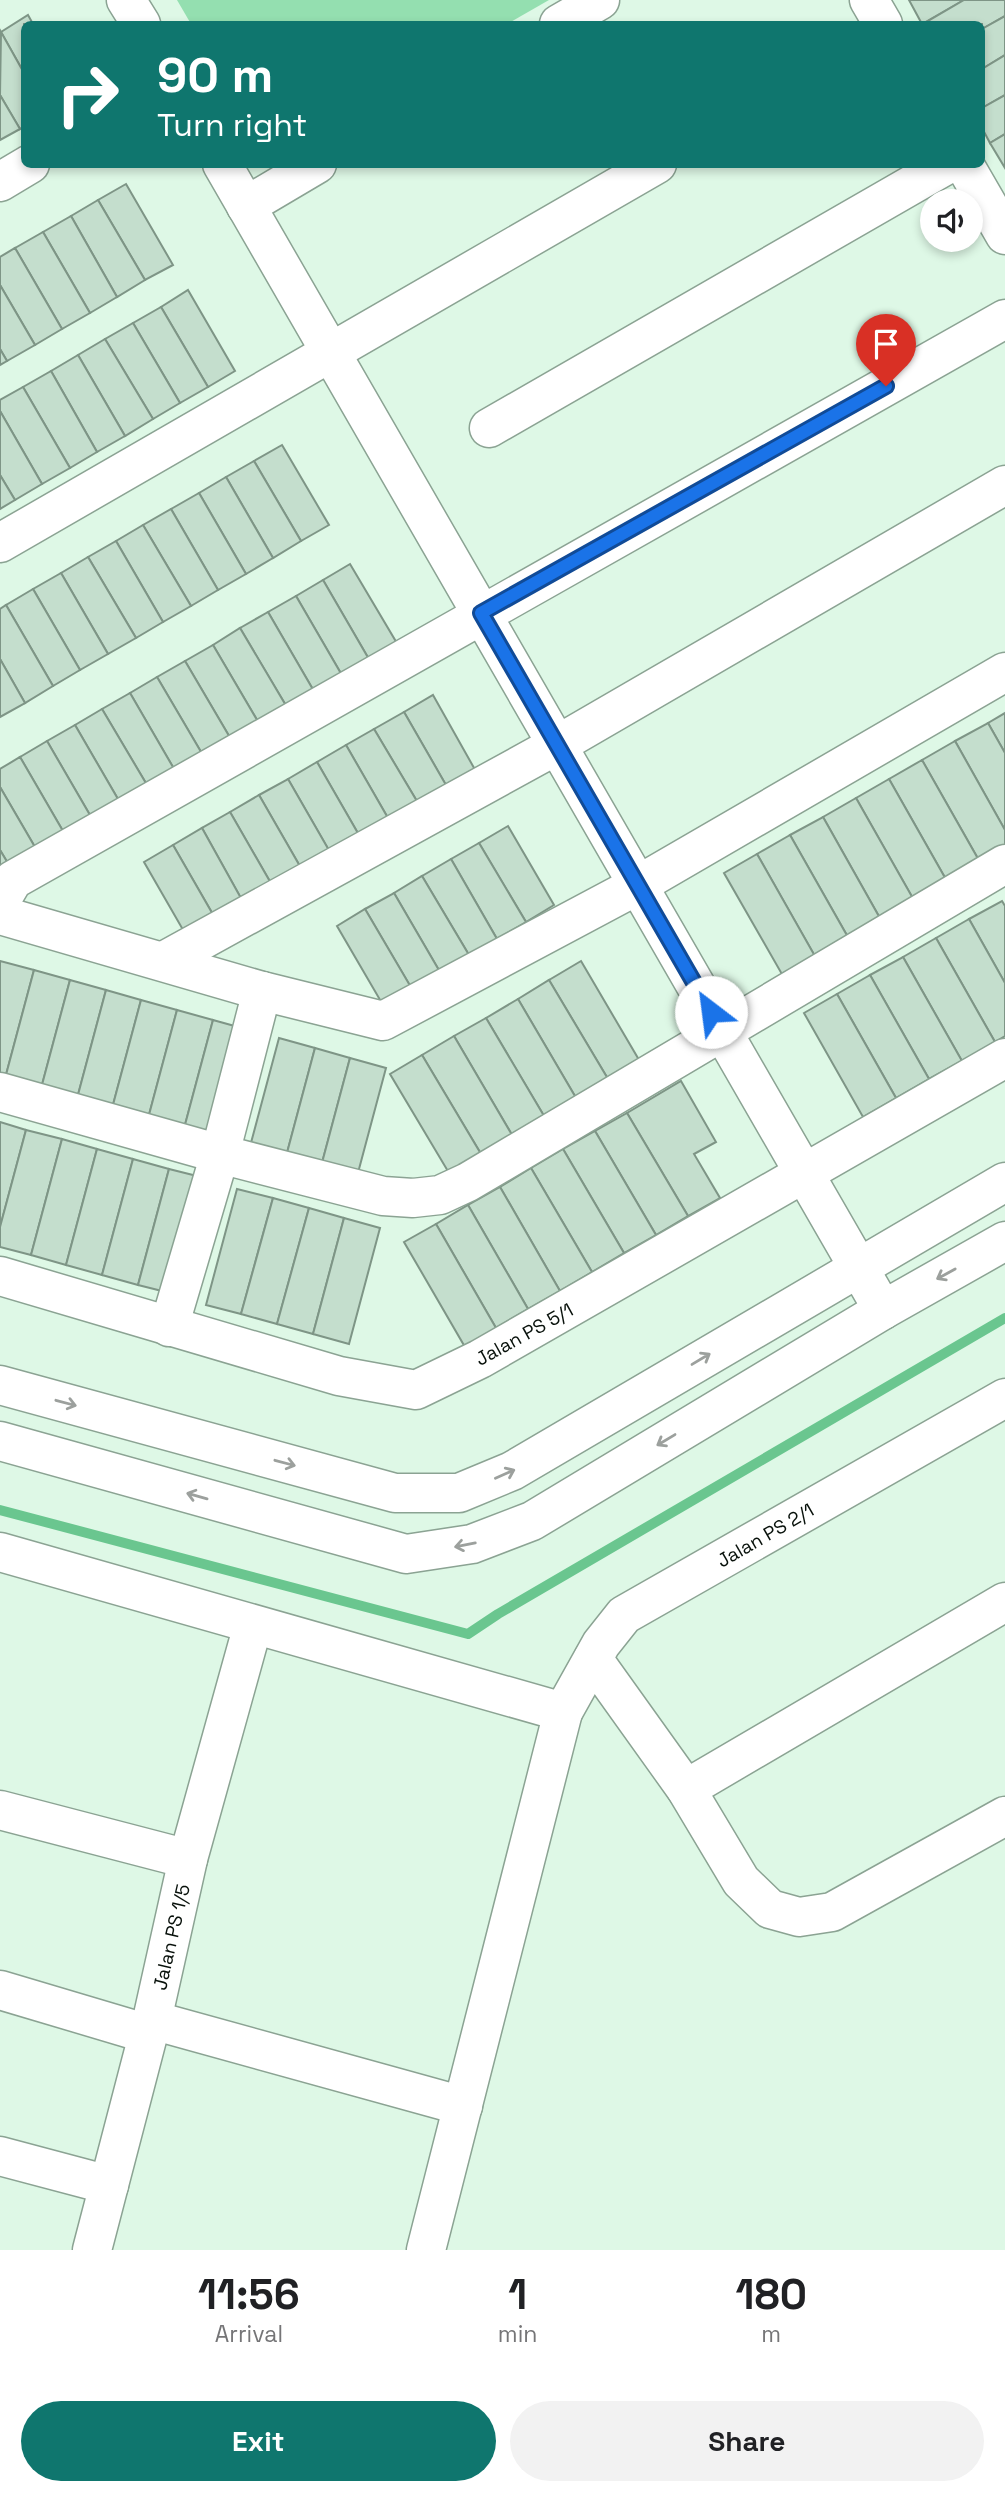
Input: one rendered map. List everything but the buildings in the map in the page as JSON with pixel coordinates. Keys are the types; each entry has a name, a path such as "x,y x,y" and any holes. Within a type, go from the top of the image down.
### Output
{"street":[{"path":"126,0 139,21"},
{"path":"564,21 600,0"},
{"path":"869,0 881,21"},
{"path":"0,182 23,168"},
{"path":"224,168 883,1310"},
{"path":"246,206 310,168"},
{"path":"0,543 650,168"},
{"path":"489,428 941,168"},
{"path":"966,168 1005,235"},
{"path":"0,902 13,880 1005,319"},
{"path":"164,961 557,745 1005,485"},
{"path":"0,915 262,991 383,1021 638,885 1005,672"},
{"path":"0,1091 220,1154 383,1196 413,1198 440,1195 468,1182 723,1033 1005,864"},
{"path":"169,1327 220,1154 262,991"},
{"name":"Jalan PS 5/1","path":"0,1276 339,1377 416,1390 481,1359 1005,1058"},
{"path":"0,1385 395,1493 459,1493 512,1471 1005,1182"},
{"path":"0,1441 406,1554 472,1544 532,1521 883,1310 1005,1241"},
{"name":"Jalan PS 2/1","path":"426,2250 563,1712 593,1659 624,1615 1005,1398"},
{"path":"0,1552 563,1712"},
{"path":"686,1789 1005,1602"},
{"name":"Jalan PS 1/5","path":"92,2250 150,2027 188,1859 254,1625"},
{"path":"593,1659 686,1789 741,1881 770,1909 799,1917 832,1912 1005,1816"},
{"path":"0,1810 188,1859"},
{"path":"0,1990 463,2106"},
{"path":"0,2156 109,2185"}],"green space":[{"path":"177,0 549,0 512,21 189,21"}],"waterway":[{"path":"0,1510 468,1634 1005,1318"}],"route":[{"path":"711,1012 481,613 886,386"}]}
